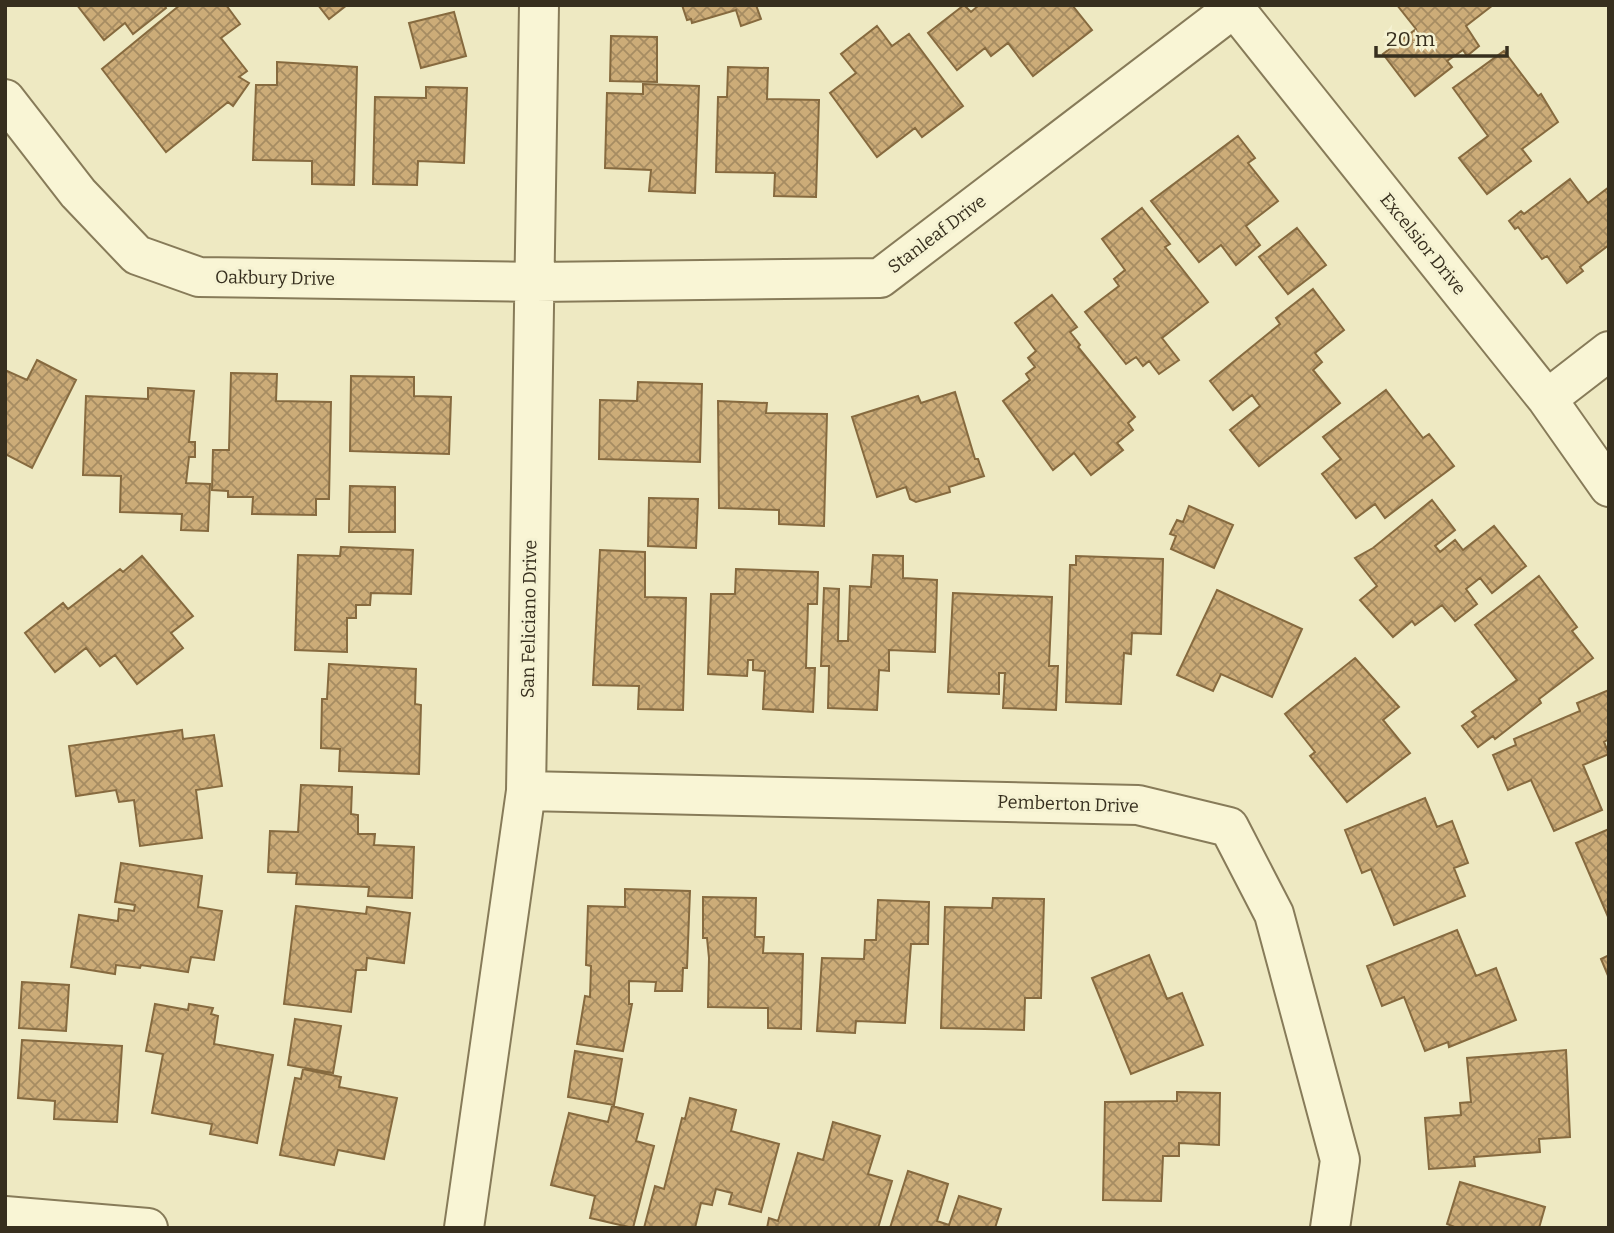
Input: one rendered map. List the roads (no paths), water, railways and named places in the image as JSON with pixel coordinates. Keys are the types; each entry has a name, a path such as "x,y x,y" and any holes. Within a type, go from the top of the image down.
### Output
{"street":[{"name":"San Feliciano Drive","path":"464,1228 526,791 537,282 539,5"},
{"name":"Stanleaf Drive","path":"537,282 880,278 1233,6"},
{"name":"Excelsior Drive","path":"1233,6 1547,399 1609,487"},
{"name":"Oakbury Drive","path":"5,99 78,193 137,254 199,277 537,282"},
{"path":"1547,399 1609,351"},
{"name":"Pemberton Drive","path":"526,791 1138,805 1229,827 1274,915 1340,1160 1330,1228"},
{"path":"5,1216 148,1228"}]}
